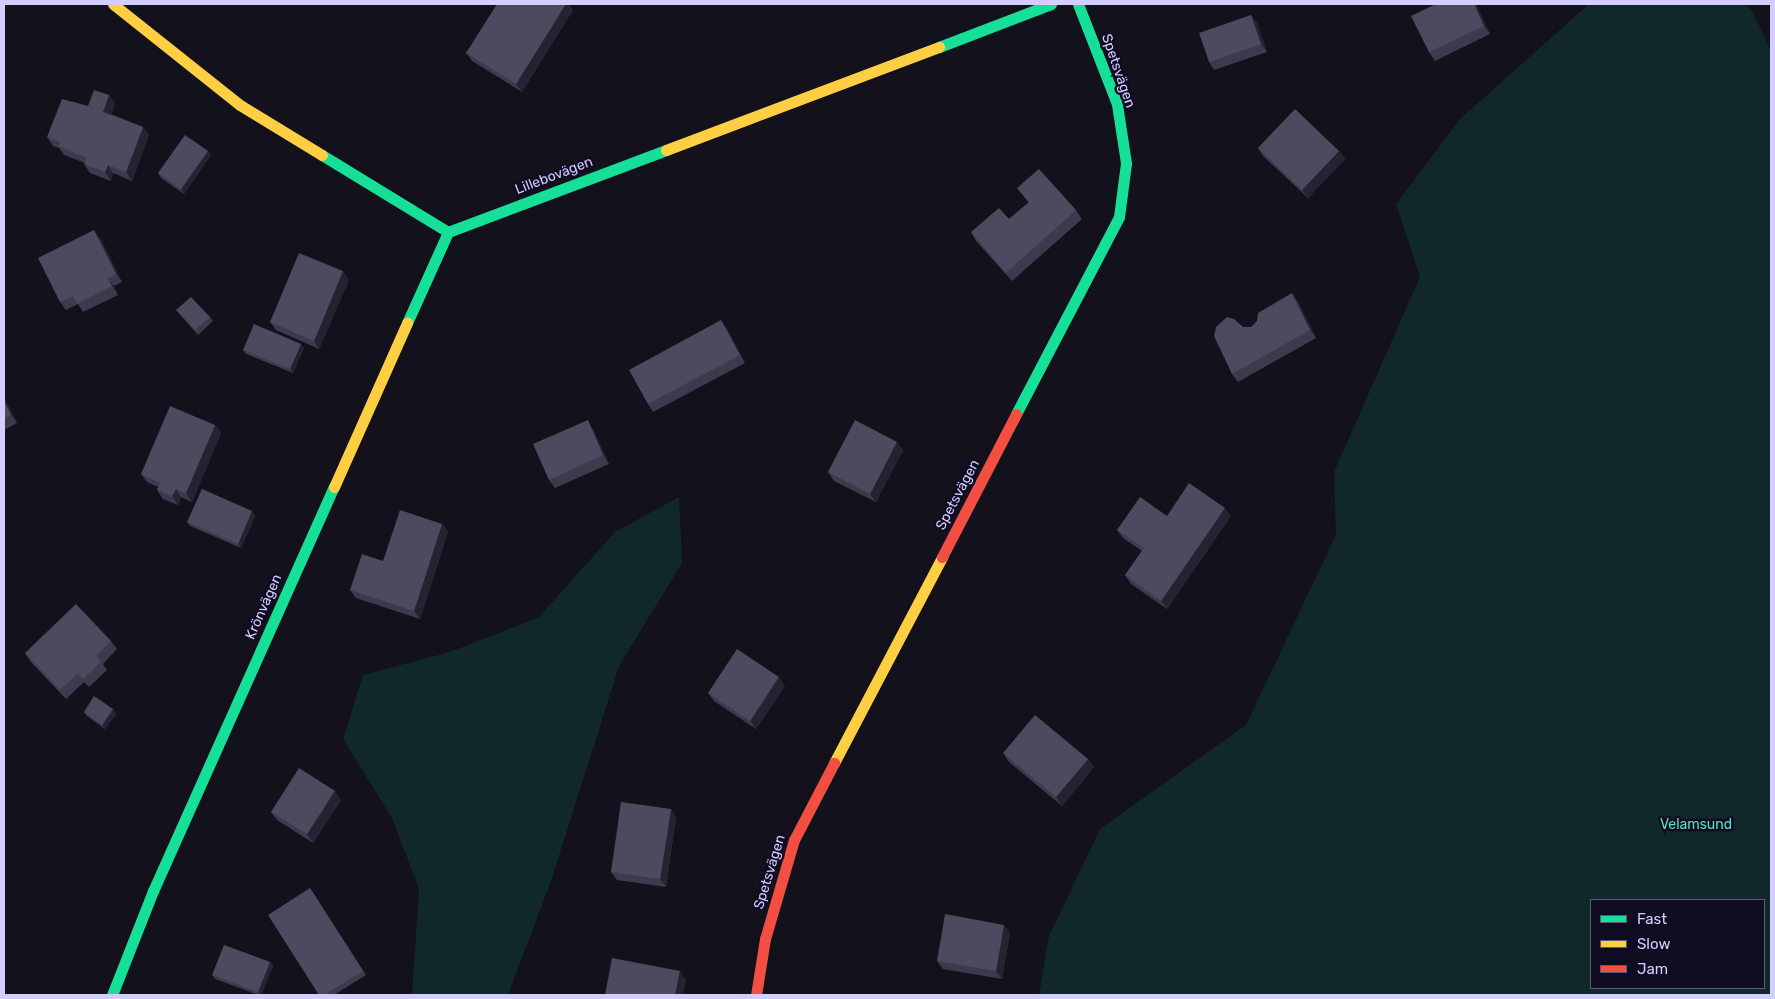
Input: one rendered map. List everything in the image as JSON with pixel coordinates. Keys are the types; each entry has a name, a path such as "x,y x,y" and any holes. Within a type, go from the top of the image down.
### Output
{"street":[{"path":"113,4 240,105 448,232"},
{"name":"Lillebovägen","path":"448,232 1051,4"},
{"name":"Spetsvägen","path":"756,995 765,939 794,840 1119,217 1126,163 1117,104 1078,4"},
{"name":"Krönvägen","path":"112,995 153,890 448,232"}],"green space":[{"name":"Velamsund","path":"1589,4 1744,4 1752,10 1771,51 1771,995 1039,995 1049,936 1100,829 1246,725 1336,535 1334,472 1420,277 1396,204 1460,119"},
{"path":"679,497 682,563 619,666 551,881 508,995 412,995 419,889 392,818 343,739 363,675 450,652 539,617 615,532"}],"building":[{"path":"497,4 566,4 516,84 466,53"},
{"path":"1436,4 1474,4 1484,26 1429,52 1411,16"},
{"path":"1251,15 1261,44 1209,62 1199,33"},
{"path":"94,90 109,95 103,112 143,127 126,172 108,165 105,172 84,164 87,158 58,146 60,142 47,137 62,99 88,106"},
{"path":"1295,109 1339,151 1302,190 1258,148"},
{"path":"185,135 208,151 181,189 158,173"},
{"path":"1039,169 1076,210 1006,273 971,232 999,208 1009,219 1029,202 1017,188"},
{"path":"94,230 116,274 108,278 112,286 77,304 73,296 60,302 38,258"},
{"path":"299,253 343,271 314,341 270,322"},
{"path":"1292,293 1310,330 1232,374 1214,336 1216,327 1227,317 1234,319 1243,327 1251,327 1257,321 1258,313"},
{"path":"191,297 210,317 195,330 176,310"},
{"path":"721,320 740,355 648,404 629,370"},
{"path":"254,324 301,344 290,369 243,350"},
{"path":"4,401 11,415 4,418"},
{"path":"170,406 215,425 186,493 176,489 172,496 157,490 160,483 141,474"},
{"path":"588,420 603,455 549,480 533,444"},
{"path":"855,420 897,442 870,494 828,472"},
{"path":"1189,483 1225,508 1161,601 1125,575 1144,548 1117,530 1140,497 1167,516"},
{"path":"202,489 252,511 238,544 187,522"},
{"path":"400,510 442,524 414,611 350,590 362,554 383,561"},
{"path":"76,604 111,641 96,656 101,662 83,679 78,673 60,690 25,653"},
{"path":"737,649 779,677 750,721 708,693"},
{"path":"94,696 113,709 102,725 84,712"},
{"path":"1035,715 1088,759 1056,797 1003,753"},
{"path":"299,768 335,791 307,834 271,812"},
{"path":"621,802 671,809 660,879 611,872"},
{"path":"310,888 363,971 324,995 319,995 268,915"},
{"path":"945,914 1004,925 996,971 937,961"},
{"path":"224,945 270,962 258,992 212,975"},
{"path":"612,958 680,971 675,995 605,995"}],"traffic: fast":[{"path":"939,47 1051,4"},
{"path":"1016,414 1119,217 1126,163 1117,104 1078,4"},
{"path":"322,155 448,232 666,150"},
{"path":"407,323 448,232"},
{"path":"112,995 153,891 334,487"}],"traffic: slow":[{"path":"113,4 240,105 322,155"},
{"path":"666,150 939,47"},
{"path":"334,487 407,323"},
{"path":"834,763 942,557"}],"traffic: jam":[{"path":"942,557 1016,414"},
{"path":"756,995 765,939 794,840 834,763"}]}
